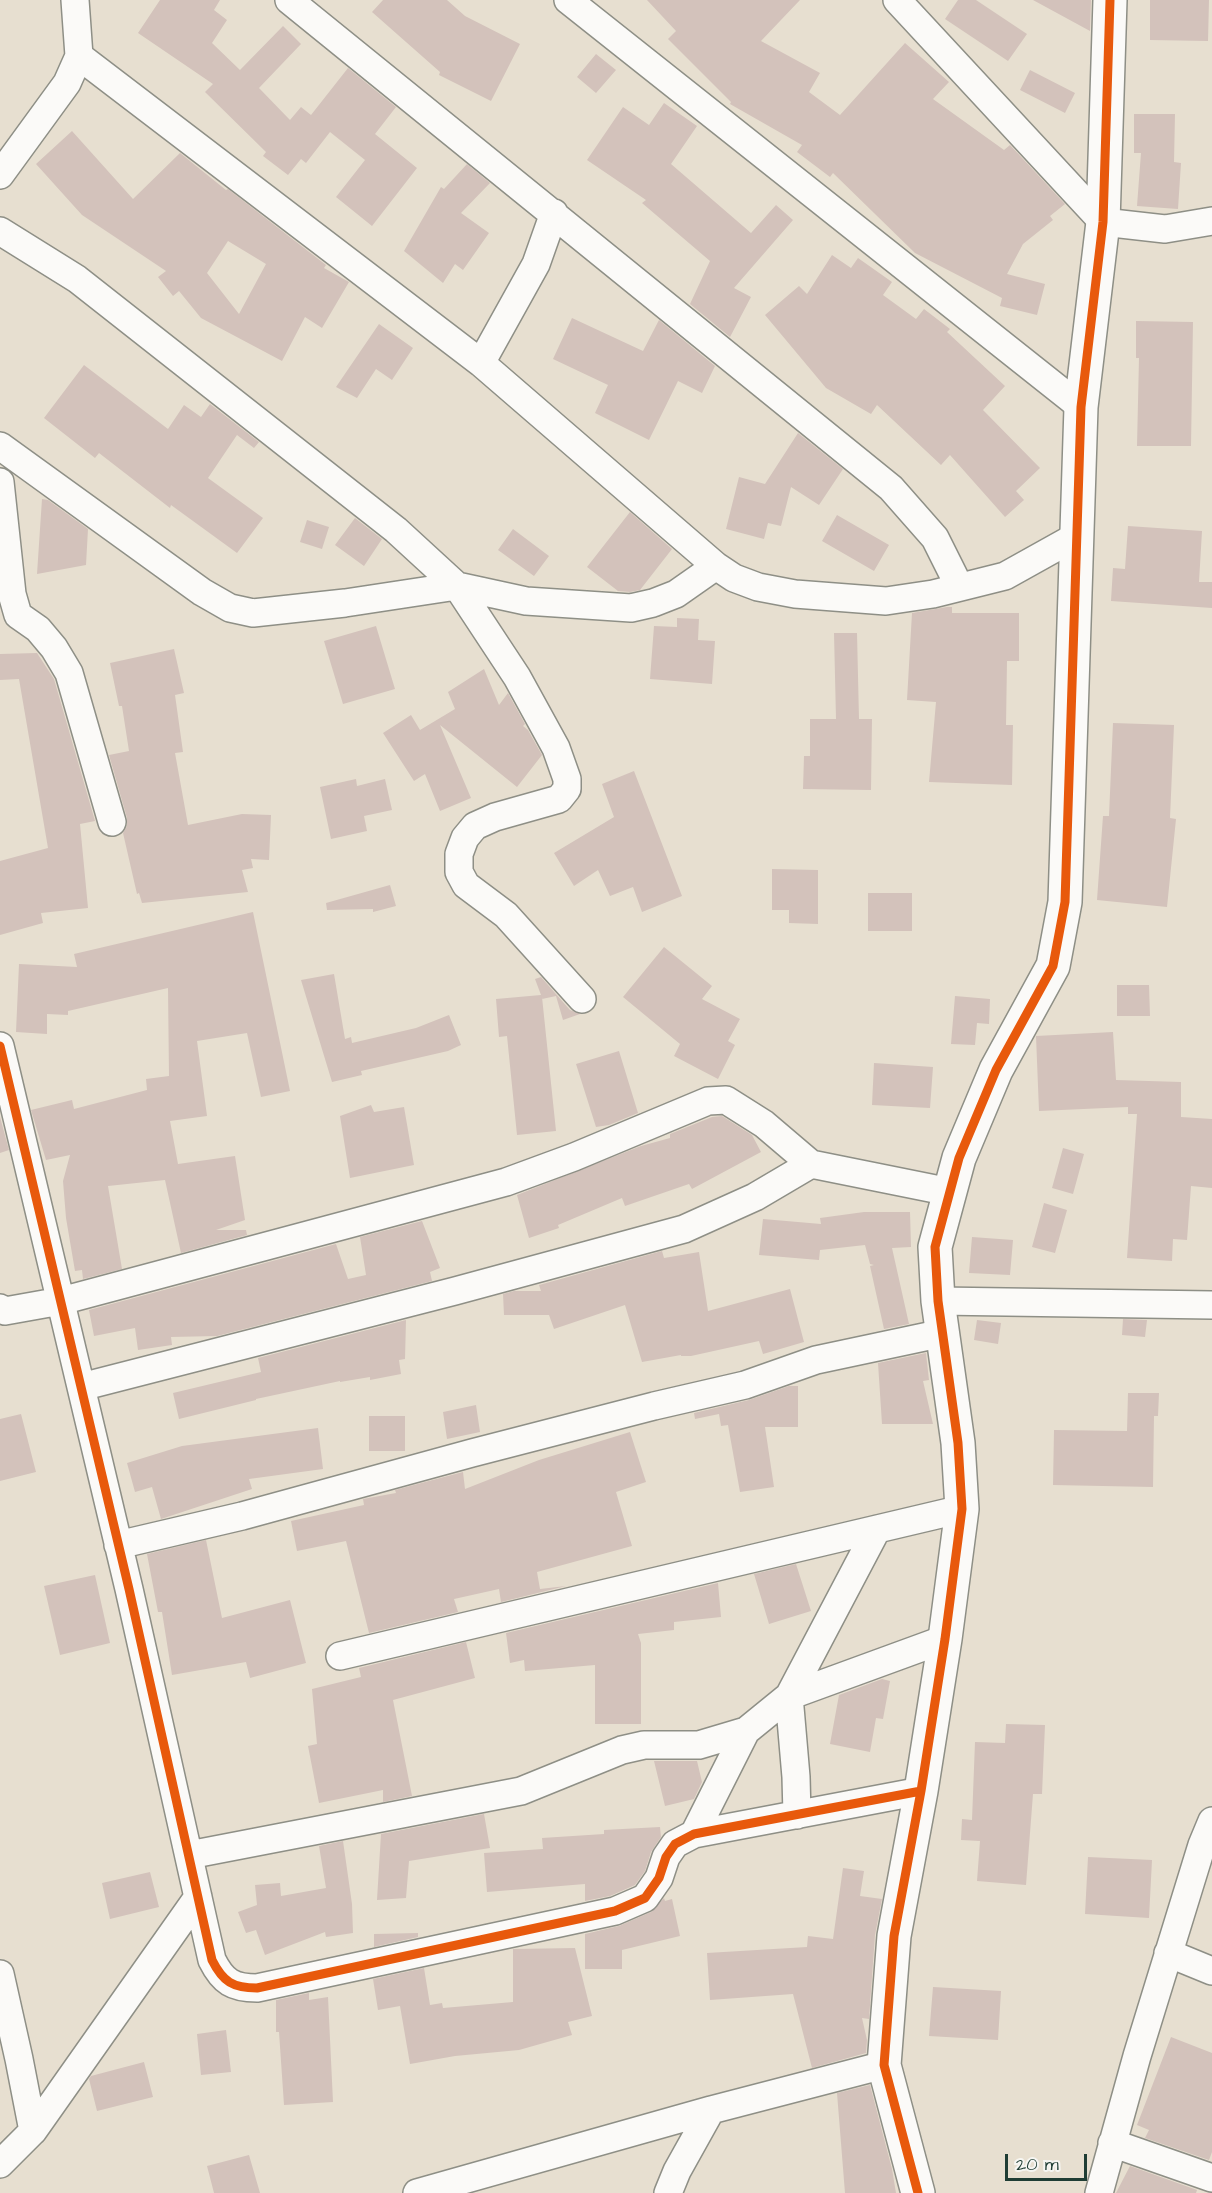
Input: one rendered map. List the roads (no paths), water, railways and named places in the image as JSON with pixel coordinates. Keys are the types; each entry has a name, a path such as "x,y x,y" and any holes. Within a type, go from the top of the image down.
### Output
{"street":[{"path":"0,175 67,83 79,56 75,0"},
{"path":"289,0 891,488 935,538 959,586"},
{"path":"568,0 1081,407"},
{"path":"918,2193 884,2065 894,1936 921,1791 945,1639 962,1509 958,1443 938,1301 935,1247 960,1158 996,1070 1053,966 1065,902 1081,407 1103,222 1110,0"},
{"path":"911,4 1103,222 1165,229 1212,221"},
{"path":"79,56 481,363 716,566 734,578 795,594 886,601 933,594 1005,576 1075,537"},
{"path":"481,363 536,264 554,213"},
{"path":"0,231 77,279 396,530 457,586 517,677 556,748 567,779 567,789 559,800 495,817 475,826 465,838 459,854 459,872 466,885 506,915 582,999"},
{"path":"0,446 202,592 230,608 253,614 356,602 457,586 526,601 631,608 676,594 716,566"},
{"path":"0,482 12,594 18,615 38,629 54,648 69,673 112,822"},
{"path":"0,1046 118,1545 212,1960 220,1976 239,1988 257,1988 615,1911 645,1898 659,1878 666,1857 675,1844 694,1834 921,1791"},
{"path":"0,1308 4,1311 61,1301 506,1182 574,1157 708,1101 726,1100 764,1124 811,1164 950,1192"},
{"path":"81,1387 433,1297 684,1229 755,1197 811,1164"},
{"path":"938,1301 1212,1305"},
{"path":"118,1545 242,1516 472,1453 745,1385 816,1360 943,1333"},
{"path":"340,1656 962,1509"},
{"path":"797,1815 789,1696 877,1529"},
{"path":"189,1855 521,1791 622,1750 644,1745 699,1745 746,1731 789,1696 945,1639"},
{"path":"694,1834 746,1731"},
{"path":"1099,2193 1168,1953 1202,1845 1212,1821"},
{"path":"0,2164 33,2131 198,1897"},
{"path":"1168,1953 1212,1971"},
{"path":"0,1974 20,2059 33,2131"},
{"path":"417,2193 711,2110 884,2065"},
{"path":"668,2193 677,2171 711,2110"},
{"path":"1112,2143 1212,2178"}]}
